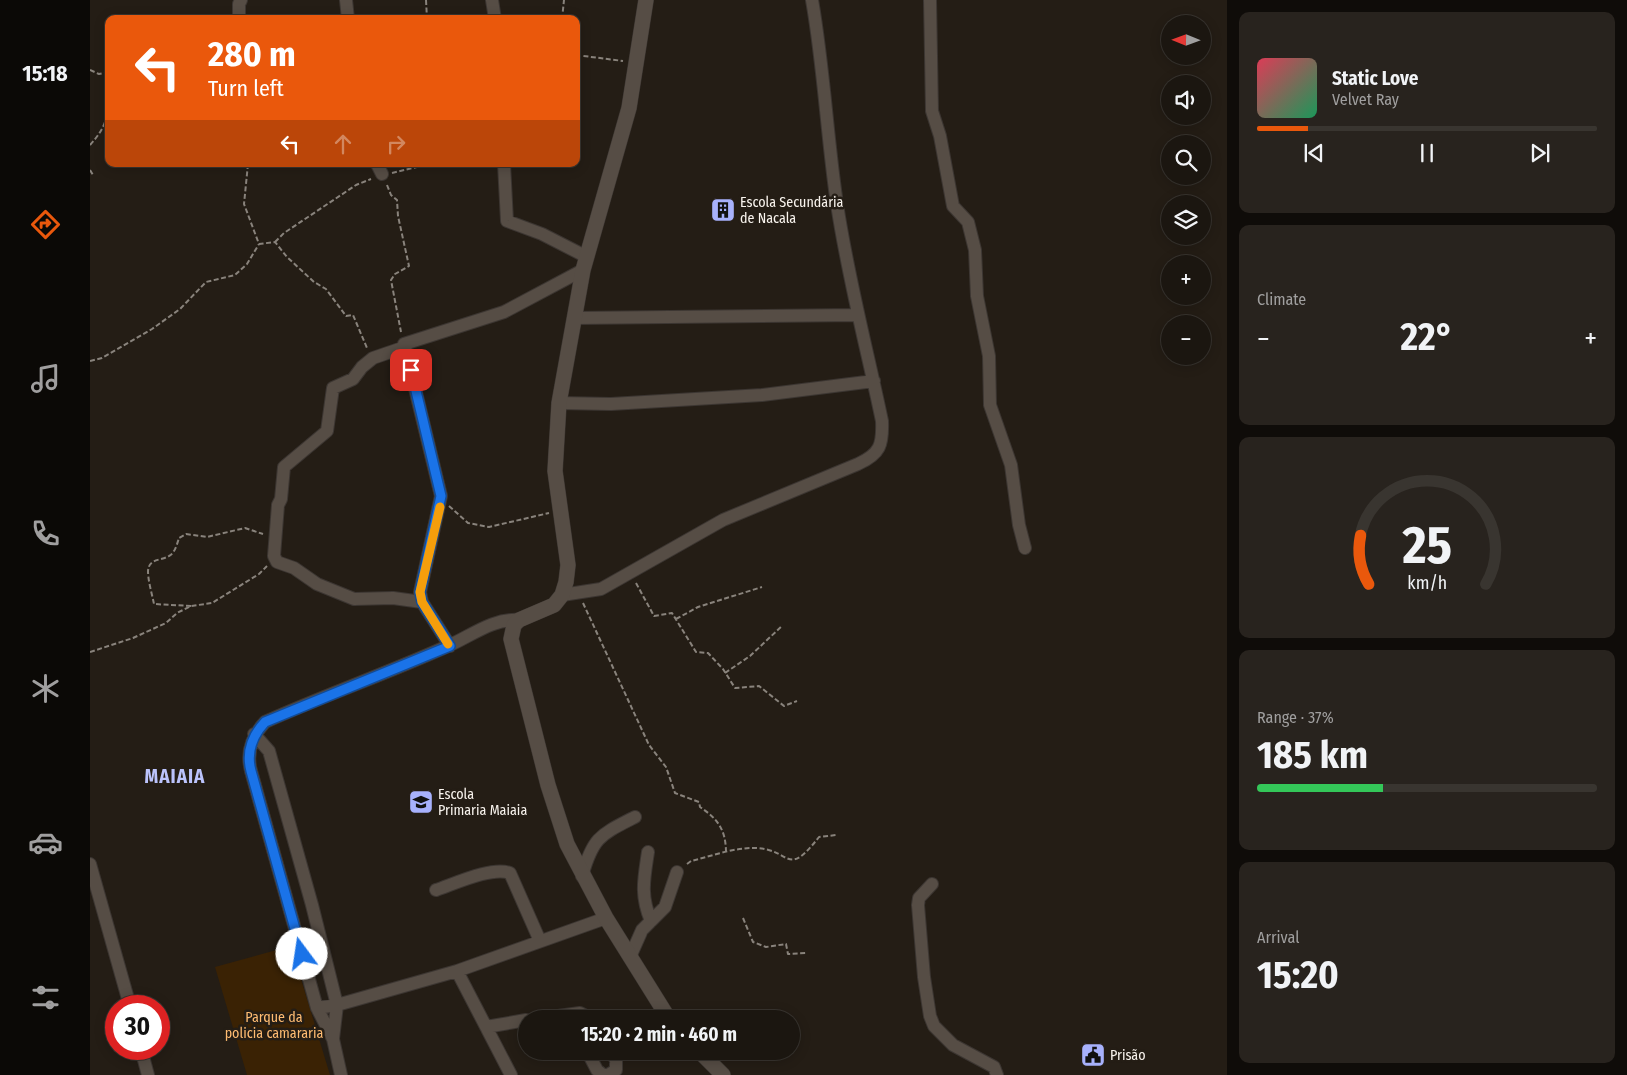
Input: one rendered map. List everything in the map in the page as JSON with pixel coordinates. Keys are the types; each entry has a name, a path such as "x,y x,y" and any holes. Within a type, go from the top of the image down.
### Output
{"street":[{"path":"239,15 241,0"},
{"path":"346,0 348,15"},
{"path":"492,0 494,15"},
{"path":"562,596 568,566 555,471 560,403 585,264 629,108 646,0"},
{"path":"341,1075 333,1039 317,1008 248,761 254,734 265,722 450,646 493,624 507,619 519,620 545,611 562,596 601,588 724,520 872,458 880,447 883,437 874,381 858,315 837,205 822,56 812,0"},
{"path":"930,0 932,111 940,136 953,206 968,222 975,250 978,303 989,356 990,405 1011,465 1018,525 1025,548"},
{"path":"504,167 507,221 542,234 585,264"},
{"path":"422,602 393,598 354,599 317,584 294,568 274,560 284,467 327,431 333,388 353,379 362,367 373,358 405,345 504,312 585,264"},
{"path":"574,318 858,315"},
{"path":"405,345 441,496 420,592 422,602 450,646"},
{"path":"560,403 611,404 762,395 874,381"},
{"path":"519,620 514,625 511,639 560,826 582,876 663,1010"},
{"path":"254,734 268,751 312,905 337,1005 333,1039"},
{"path":"582,876 589,850 597,839 635,817"},
{"path":"648,852 643,891 644,904 651,920"},
{"path":"90,864 127,995"},
{"path":"436,890 492,872 502,870 510,873 540,941"},
{"path":"630,957 642,930 665,907 677,872"},
{"path":"932,884 918,901 924,977 930,1016 934,1026 953,1045 994,1067 998,1075"},
{"path":"317,1008 337,1005 457,971 606,918"},
{"path":"457,971 511,1075"},
{"path":"486,1027 518,1021"},
{"path":"144,1060 148,1075"},
{"path":"591,1060 597,1070 603,1075"},
{"path":"608,1075 616,1070 615,1060"},
{"path":"708,1060 723,1075"}],"path":[{"path":"426,0 427,15"},
{"path":"562,15 564,0"},
{"path":"580,56 637,63"},
{"path":"90,70 99,74 105,73"},
{"path":"90,145 102,131 105,124"},
{"path":"248,167 244,204 259,244"},
{"path":"259,244 276,242 284,233 380,169 404,171 418,167"},
{"path":"380,169 391,195 397,200 398,216 409,266 396,274 391,280 396,313 405,345"},
{"path":"90,170 93,175"},
{"path":"276,242 287,257 314,282 326,289 346,316 353,315 373,358"},
{"path":"90,361 102,358 127,346 152,329 180,309 206,282 234,275 247,264 259,244"},
{"path":"441,496 468,523 488,527 561,510"},
{"path":"191,606 154,604 148,572 150,564 157,559 169,556 174,551 179,538 186,534 207,537 244,528 275,537"},
{"path":"90,652 133,638 166,623 177,613 191,606 216,600 259,574 274,560"},
{"path":"630,572 654,616 672,613 696,652 708,653 735,688 760,686 784,706 797,701"},
{"path":"676,619 698,607 762,587"},
{"path":"580,592 586,612 597,631 634,715 649,745 666,767 675,794 699,802 700,807 714,817 726,837 726,853"},
{"path":"725,673 750,656 782,626"},
{"path":"677,872 691,860 758,848 787,861 804,856 819,837 836,835"},
{"path":"743,918 753,942 766,947 786,944 788,954 807,953"}],"green space":[{"name":"Parque da policia camararia","path":"291,946 330,1075 247,1075 215,967"}],"slow traffic":[{"path":"440,507 420,592 422,602 448,644"}],"place":[{"name":"Escola Secundária de Nacala","path":"723,210"},
{"name":"Escola Primaria Maiaia","path":"421,802"},
{"name":"Prisão","path":"1093,1055"}],"district":[{"name":"MAIAIA","path":"175,776"}],"route":[{"path":"302,954 248,761 249,752 254,734 265,722 450,646 422,602 420,592 440,510 441,496 411,370"}]}
